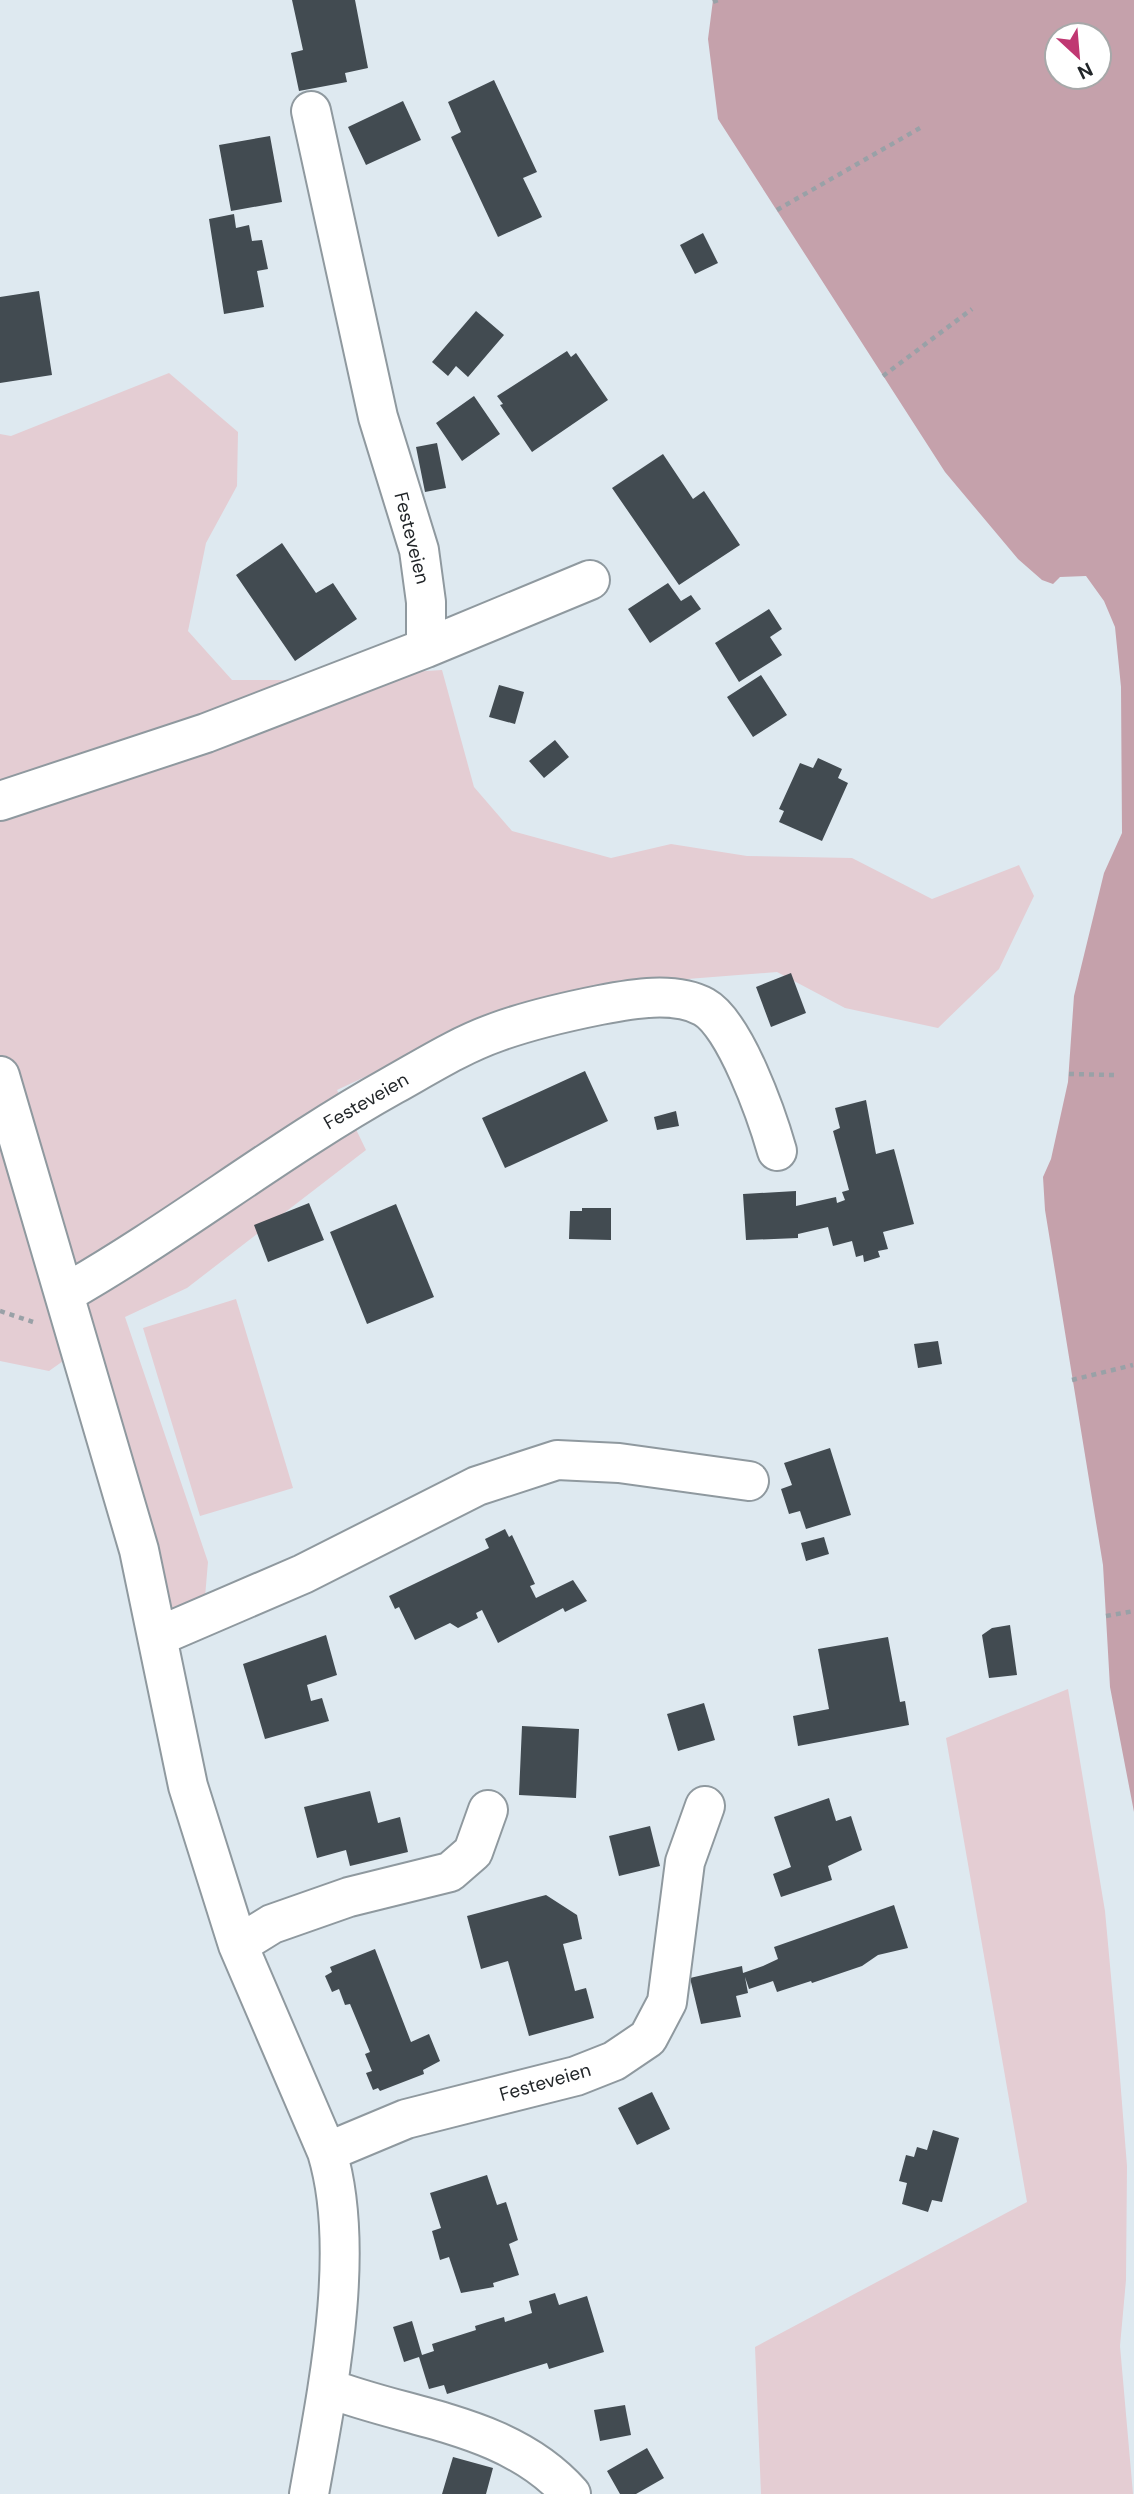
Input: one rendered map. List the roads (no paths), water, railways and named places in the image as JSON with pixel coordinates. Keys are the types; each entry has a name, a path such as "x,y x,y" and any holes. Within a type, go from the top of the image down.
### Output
{"street":[{"name":"Festeveien","path":"311,111 378,417 419,550 426,602 426,648"},
{"path":"0,801 206,733 426,648 590,580"},
{"name":"Festeveien","path":"66,1293 336,1116 448,1054 497,1032 627,999 681,999 703,1006 720,1018 765,1108 778,1151"},
{"path":"0,1076 66,1293 139,1550 188,1786 238,1945 327,2152 335,2179 339,2265 328,2388 309,2494"},
{"path":"159,1636 303,1574 477,1486 557,1460 619,1463 749,1481"},
{"name":"Festeveien","path":"327,2152 406,2119 576,2076 614,2061 648,2038 667,2002 685,1862 705,1806"},
{"path":"238,1945 272,1924 349,1897 450,1872 472,1852 488,1810"},
{"path":"328,2388 478,2432 509,2445 554,2474 571,2494"}]}
